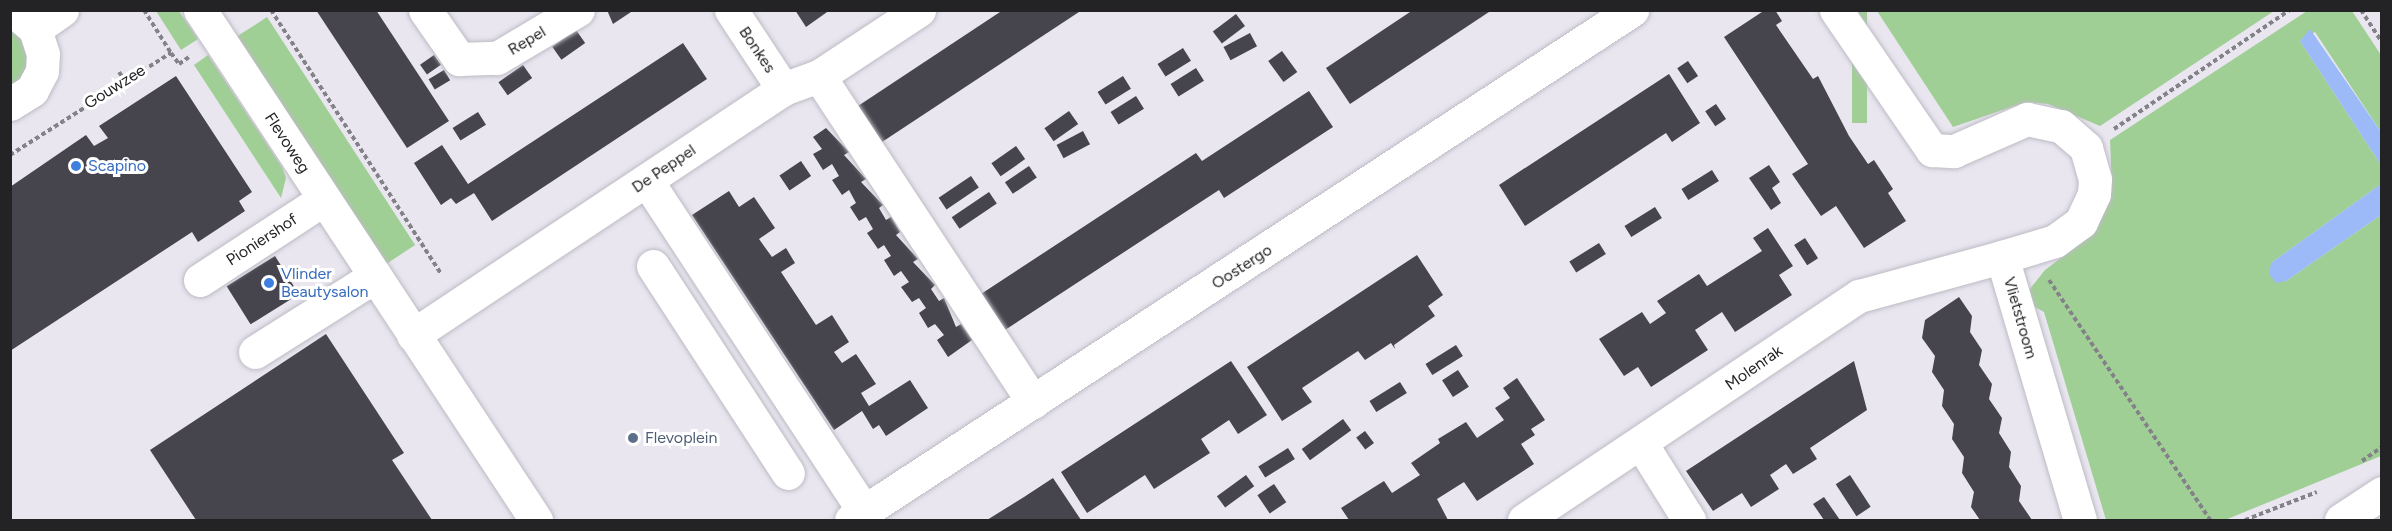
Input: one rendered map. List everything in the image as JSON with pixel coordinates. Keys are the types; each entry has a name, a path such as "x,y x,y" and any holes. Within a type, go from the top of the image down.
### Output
{"street":[{"path":"10,104 32,90 42,71 23,20 62,10"},
{"name":"Repel","path":"425,10 459,59 497,58 578,10"},
{"name":"Bonkes","path":"731,10 783,89"},
{"name":"De Peppel","path":"413,335 783,89 819,76 919,10"},
{"name":"Oostergo","path":"858,516 1632,10"},
{"path":"1836,10 1932,150 1954,151 2027,119 2061,126 2086,148 2095,179 2089,209 2070,233 2015,254"},
{"name":"Flevoweg","path":"209,24 375,276"},
{"path":"819,76 1033,402"},
{"path":"647,181 858,516"},
{"name":"Pioniershof","path":"200,280 324,199"},
{"name":"Molenrak","path":"1524,520 1642,445 1859,296 2015,254"},
{"name":"Vlietstroom","path":"2015,254 2080,520"},
{"path":"653,266 788,473"},
{"path":"255,352 375,276 536,520"},
{"path":"1642,445 1689,520"},
{"path":"2344,519 2382,493"}],"path":[{"path":"144,10 179,64 209,24"},
{"path":"272,10 424,243 459,306"},
{"path":"2086,148 2290,10"},
{"path":"2361,10 2382,42"},
{"name":"Gouwzee","path":"10,155 171,53"},
{"path":"119,72 125,81"},
{"path":"2015,254 2210,520"},
{"path":"2245,520 2319,491 2344,519"}],"green space":[{"path":"156,11 179,11 198,39 181,50"},
{"path":"1852,11 1867,11 1867,123 1852,123"},
{"path":"1877,11 2274,11 2100,126 2048,104 2026,102 1953,127"},
{"path":"2307,11 2352,11 2381,55 2381,132 2315,32 2300,41 2381,165 2381,184 2271,263 2286,281 2381,215 2381,456 2225,520 2106,520 2044,312 2028,303 2029,290 2045,270 2096,231 2112,191 2110,140"},
{"path":"267,17 415,245 386,264 238,36"},
{"path":"11,22 25,33 32,60 11,93"},
{"path":"208,55 282,167 286,178 281,198 194,65"}],"water":[{"path":"2310,29 2381,132 2381,165 2300,41"},
{"path":"2381,184 2381,215 2286,281 2276,283 2269,274 2271,263"}],"building":[{"path":"316,10 376,10 449,121 407,148"},
{"path":"607,10 634,10 613,24"},
{"path":"795,10 830,10 806,27"},
{"path":"1003,10 1082,10 882,142 858,106"},
{"path":"1413,10 1492,10 1350,104 1326,68"},
{"path":"1765,10 1775,10 1782,21 1776,25 1813,79 1818,76 1849,136 1868,164 1874,160 1893,189 1888,193 1906,221 1864,248 1836,206 1821,216 1792,174 1808,164 1724,37"},
{"path":"1236,14 1245,26 1222,43 1213,31"},
{"path":"576,30 585,43 561,60 552,47"},
{"path":"1250,33 1257,46 1231,60 1224,47"},
{"path":"683,43 707,79 492,221 474,193 456,204 451,198 441,205 414,163 442,145 468,184"},
{"path":"1183,48 1191,61 1166,77 1158,64"},
{"path":"1282,51 1297,72 1284,82 1268,61"},
{"path":"434,55 441,65 427,75 420,65"},
{"path":"1688,61 1698,76 1687,83 1677,68"},
{"path":"523,65 532,78 508,95 498,82"},
{"path":"1196,68 1204,81 1179,97 1171,84"},
{"path":"444,70 450,80 435,90 429,79"},
{"path":"1669,74 1700,123 1672,142 1666,133 1525,226 1499,185"},
{"path":"176,76 252,192 239,201 245,211 198,242 192,232 10,351 10,187 86,135 94,146 108,138 99,126"},
{"path":"1123,76 1131,89 1106,105 1098,92"},
{"path":"1309,91 1333,127 1224,198 1219,190 1005,330 981,294 1196,153 1202,161"},
{"path":"1136,96 1144,109 1119,125 1111,112"},
{"path":"1716,104 1726,119 1715,126 1705,111"},
{"path":"1069,111 1078,124 1054,141 1044,128"},
{"path":"478,112 486,125 461,141 453,128"},
{"path":"826,128 849,152 844,155 866,179 861,182 883,205 879,208 886,220 891,217 900,232 896,235 918,259 913,262 935,285 931,289 939,301 944,298 956,327 961,324 972,340 948,357 937,340 944,335 935,324 928,328 919,313 926,308 919,298 912,302 901,287 909,282 901,271 894,276 884,260 891,256 884,245 878,249 867,233 873,229 866,217 859,221 850,207 856,203 849,190 842,195 832,180 839,176 832,164 823,170 813,154 822,149 813,137"},
{"path":"1083,131 1090,144 1064,158 1057,145"},
{"path":"1016,146 1025,159 1001,176 991,163"},
{"path":"801,161 811,176 790,190 779,176"},
{"path":"1769,165 1780,182 1772,188 1781,203 1771,210 1749,178"},
{"path":"1029,166 1037,178 1013,194 1005,182"},
{"path":"1712,170 1719,181 1688,200 1681,189"},
{"path":"971,176 979,188 946,209 939,198"},
{"path":"729,191 739,207 754,197 775,228 759,239 772,257 786,248 795,263 781,272 816,325 832,315 849,342 834,352 842,363 856,354 876,384 861,393 869,406 910,380 928,408 886,436 879,425 873,429 862,411 834,430 692,215"},
{"path":"989,192 997,204 960,229 952,217"},
{"path":"1655,207 1662,218 1631,237 1624,226"},
{"path":"1768,228 1793,266 1779,275 1792,295 1735,332 1722,312 1695,330 1708,350 1651,387 1638,367 1624,376 1599,339 1642,312 1650,324 1666,313 1657,301 1699,274 1707,286 1762,251 1753,238"},
{"path":"1805,238 1818,258 1807,265 1794,245"},
{"path":"1599,243 1606,254 1576,273 1569,262"},
{"path":"1417,255 1443,295 1428,306 1435,316 1394,345 1395,349 1391,343 1365,360 1358,351 1302,388 1312,402 1282,421 1247,367"},
{"path":"275,256 299,294 251,324 227,286"},
{"path":"1959,297 1972,316 1970,332 1982,350 1979,365 1992,384 1989,399 2002,418 1999,433 2011,452 2009,467 2021,486 2019,501 2032,520 1980,520 1971,507 1974,492 1962,473 1964,457 1952,439 1954,424 1942,406 1944,390 1932,372 1935,356 1922,338 1925,320"},
{"path":"326,334 404,453 392,460 432,520 196,520 150,450"},
{"path":"1456,345 1463,356 1432,375 1425,364"},
{"path":"1231,361 1267,415 1238,434 1229,420 1201,439 1210,453 1154,489 1145,475 1087,513 1061,472"},
{"path":"1854,361 1867,410 1810,448 1817,459 1793,474 1786,464 1770,475 1779,489 1751,507 1742,493 1713,511 1686,471"},
{"path":"1458,370 1469,387 1453,397 1442,380"},
{"path":"1517,378 1545,420 1531,429 1535,435 1521,444 1534,464 1477,501 1464,482 1437,499 1448,520 1349,520 1341,508 1384,481 1392,493 1420,475 1411,463 1440,443 1438,439 1466,422 1477,438 1504,420 1495,408 1510,398 1503,388"},
{"path":"1400,382 1407,393 1376,412 1369,401"},
{"path":"1343,419 1351,430 1310,460 1302,449"},
{"path":"1365,431 1374,443 1365,450 1356,438"},
{"path":"1288,448 1295,459 1265,478 1258,467"},
{"path":"1246,475 1254,486 1225,507 1217,496"},
{"path":"1850,475 1871,507 1856,516 1836,484"},
{"path":"1053,478 1081,520 987,520 1024,497"},
{"path":"1274,484 1286,502 1270,513 1257,495"},
{"path":"1824,497 1840,520 1824,520 1813,504"}],"place":[{"name":"Scapino","path":"76,166"},
{"name":"Vlinder Beautysalon","path":"269,283"},
{"name":"Flevoplein","path":"633,438"}]}
